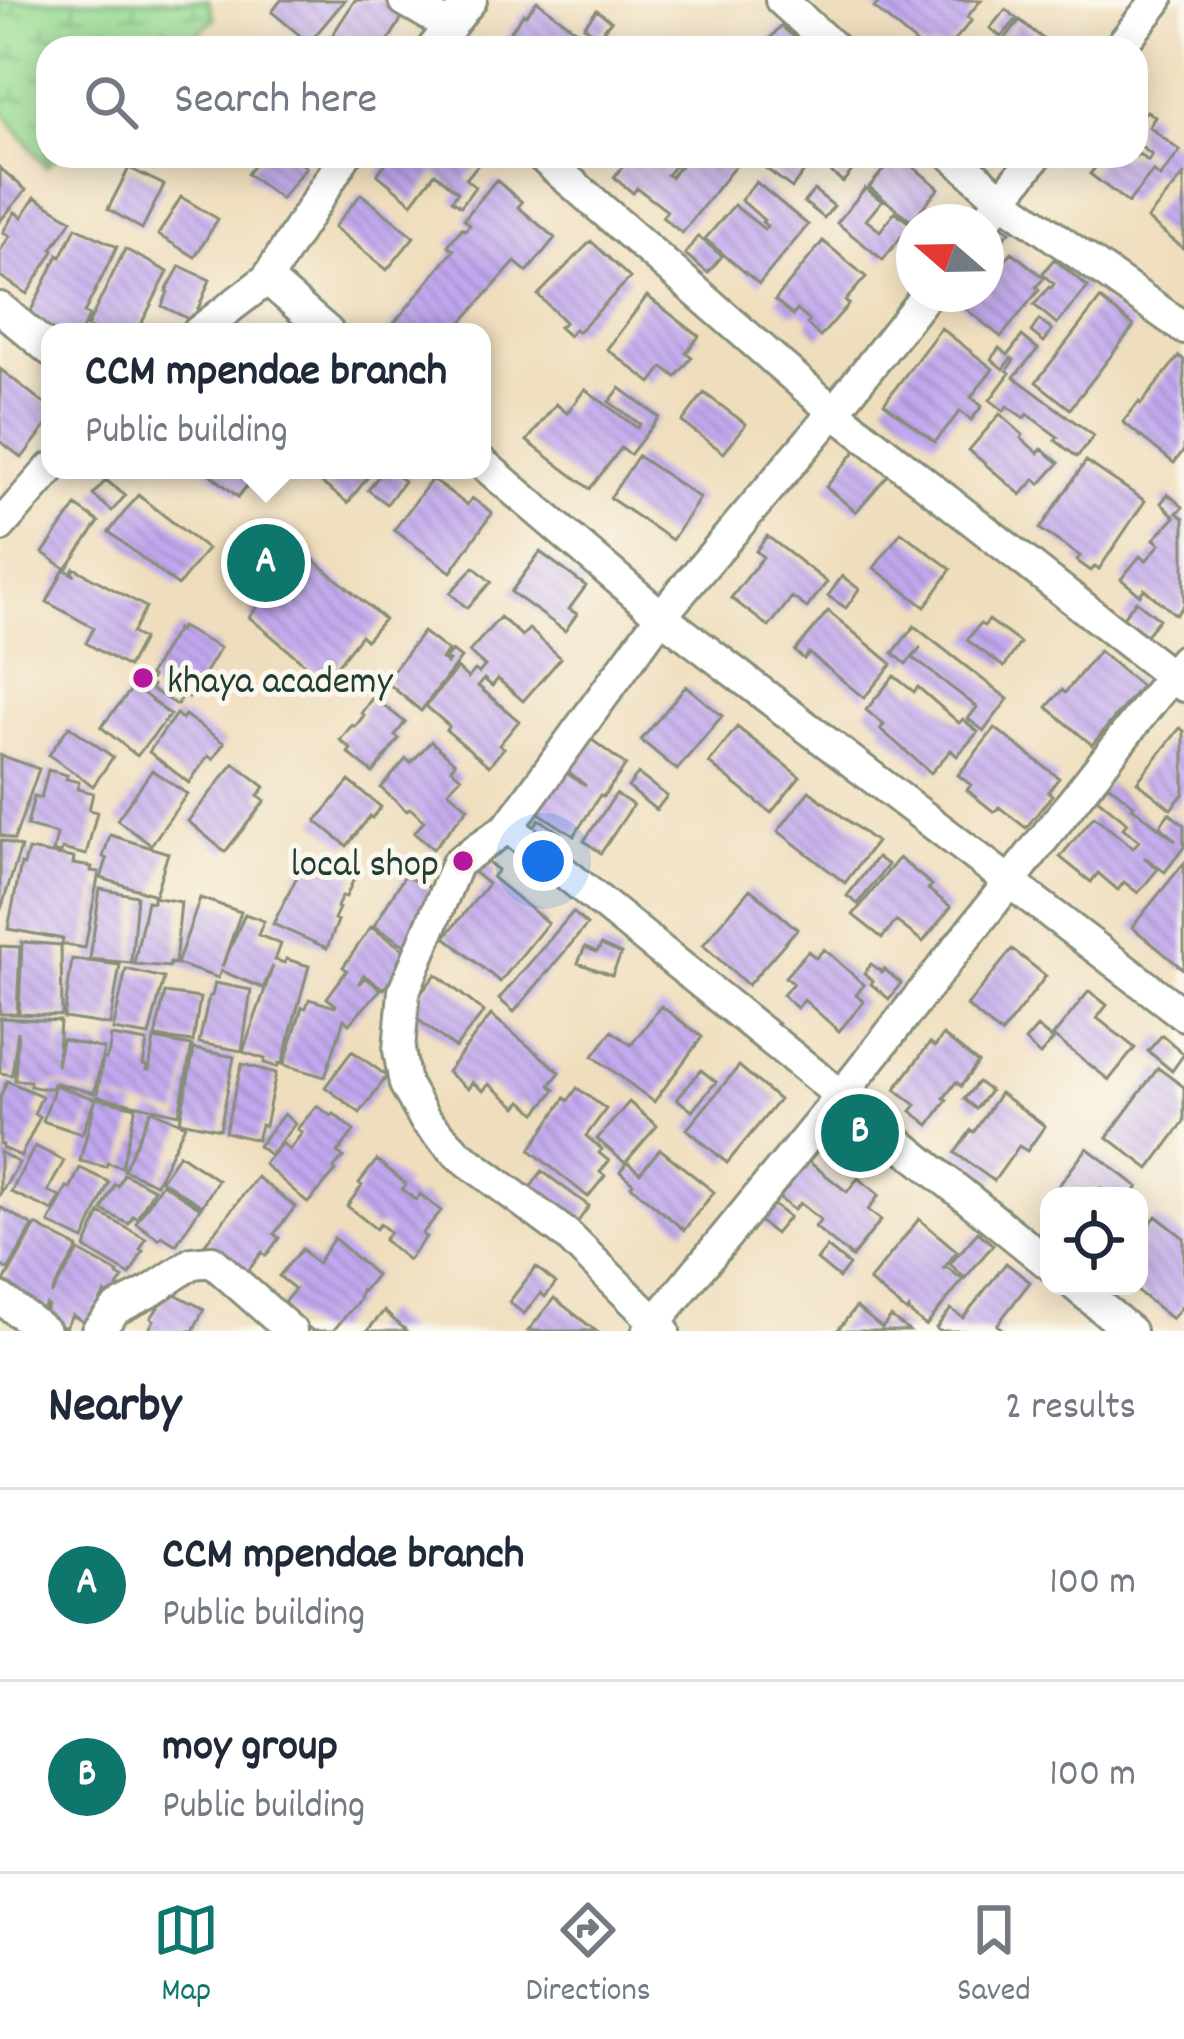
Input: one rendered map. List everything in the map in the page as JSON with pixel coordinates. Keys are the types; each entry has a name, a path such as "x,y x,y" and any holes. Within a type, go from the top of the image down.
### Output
{"street":[{"path":"404,0 440,36"},
{"path":"442,36 472,0"},
{"path":"781,0 821,36"},
{"path":"1128,36 1157,0"},
{"path":"210,323 267,280 337,168"},
{"path":"555,168 834,412 1180,674 655,1329 566,1234 458,1154 425,1120 406,1084 399,1050 404,992 458,863 508,827 662,616 834,412 913,312"},
{"path":"962,168 988,204"},
{"path":"998,204 1027,168"},
{"path":"1004,218 1184,328"},
{"path":"267,280 317,323"},
{"path":"0,308 41,342"},
{"path":"491,471 662,616 1184,1015"},
{"path":"0,526 41,479"},
{"path":"508,827 1040,1257"},
{"path":"98,1331 116,1310 200,1260 212,1262 291,1331"},
{"path":"1087,1295 1130,1331"},
{"path":"0,1298 44,1331"}],"green space":[{"path":"0,0 208,0 214,19 195,36 36,36 36,154 0,108"}],"building":[{"path":"281,0 345,0 315,36 301,36 272,12"},
{"path":"355,0 387,0 406,11 391,36 332,36"},
{"path":"881,0 981,0 958,36 908,36 874,8"},
{"path":"537,1 581,34 507,36"},
{"path":"1006,9 1017,19 1002,36 990,28"},
{"path":"597,10 611,21 599,36 584,26"},
{"path":"1020,20 1039,36 1007,36"},
{"path":"781,26 793,36 772,36"},
{"path":"1148,112 1155,117 1149,127 1180,151 1160,177 1153,171 1128,203 1090,174 1095,168 1148,168 1152,155 1148,152"},
{"path":"0,168 26,190 0,221"},
{"path":"129,168 164,185 142,229 108,209"},
{"path":"252,168 305,168 281,199 247,174"},
{"path":"382,168 475,168 466,179 475,187 461,206 452,200 458,192 435,173 412,203 377,174"},
{"path":"621,168 673,168 667,175 671,177 678,168 734,168 682,233 662,217 667,211 614,177"},
{"path":"765,168 807,168 792,188"},
{"path":"826,168 854,168 843,182"},
{"path":"885,168 915,168 939,188 925,204 896,204 896,209 869,187"},
{"path":"1184,175 1184,249 1147,219"},
{"path":"496,180 522,202 518,207 555,238 527,272 515,262 461,323 394,323 454,250 448,245 470,225 464,219"},
{"path":"756,182 808,225 759,284 705,239 734,205 764,229 767,226 741,200"},
{"path":"865,188 882,201 866,220 880,231 896,213 896,243 883,260 837,223"},
{"path":"814,190 834,206 824,218 804,202"},
{"path":"361,194 414,237 387,270 334,227"},
{"path":"35,197 72,220 27,294 0,276 0,251 10,236 3,232 15,212 22,217"},
{"path":"181,197 218,219 195,257 158,235"},
{"path":"76,227 117,247 84,313 89,316 86,323 41,323 41,328 26,321 58,255 61,257"},
{"path":"698,236 722,256 708,273 685,254"},
{"path":"591,241 630,278 569,336 559,327 565,322 538,295"},
{"path":"823,241 866,277 820,337 797,310 793,315 775,300"},
{"path":"125,249 168,272 142,323 89,323"},
{"path":"1012,252 1044,278 1001,337 970,312 1004,312 1004,261"},
{"path":"1054,259 1088,287 1057,324 1034,305 1054,284 1042,274"},
{"path":"180,266 210,280 193,321 162,306"},
{"path":"647,296 699,336 686,353 692,357 676,377 663,367 651,383 607,349"},
{"path":"1100,299 1134,326 1070,409 1036,382"},
{"path":"1039,320 1052,330 1044,342 1031,332"},
{"path":"941,328 993,369 971,397 982,406 971,420 960,411 935,442 884,403"},
{"path":"1022,336 1038,349 1014,377 1094,436 1077,457 1027,414 1024,418 1007,406 1004,411 990,400 1014,360 1003,369 991,359 999,348 1008,355"},
{"path":"1179,356 1184,360 1184,450 1174,463 1123,422"},
{"path":"0,369 41,401 41,433 22,458 0,441"},
{"path":"620,388 659,417 630,455 621,448 590,489 527,441 556,404 567,413 585,389 637,428 640,424 609,402"},
{"path":"704,393 746,424 724,453 682,422"},
{"path":"1000,414 1038,453 1042,449 1059,463 1040,484 1035,479 1021,495 969,450"},
{"path":"857,449 888,475 856,512 826,487"},
{"path":"638,456 700,498 672,540 610,498"},
{"path":"1086,461 1145,501 1099,569 1095,566 1091,571 1077,561 1080,556 1040,529"},
{"path":"216,479 252,479 238,497"},
{"path":"316,479 366,479 348,503"},
{"path":"376,479 404,481 387,504 368,490"},
{"path":"432,479 467,505 472,498 492,513 451,572 394,530"},
{"path":"106,480 125,496 112,511 93,495"},
{"path":"1168,494 1183,507 1177,513 1184,518 1184,605 1176,615 1144,589 1140,595 1121,579 1140,556 1146,561 1160,544 1154,539 1175,517 1161,503"},
{"path":"138,495 207,549 178,586 109,532"},
{"path":"76,506 99,522 66,569 43,553"},
{"path":"901,532 951,569 925,607 874,568"},
{"path":"767,536 827,582 807,608 792,597 769,627 731,598 763,557 756,551"},
{"path":"300,548 384,619 366,640 361,635 325,681 249,617"},
{"path":"540,552 586,586 569,609 577,614 565,631 511,592"},
{"path":"474,567 491,582 467,608 450,593"},
{"path":"74,568 146,607 132,633 143,639 128,667 86,643 94,628 47,602 64,569 75,576"},
{"path":"842,576 859,589 846,608 828,596"},
{"path":"1136,601 1159,619 1146,635 1123,617"},
{"path":"828,611 892,664 864,698 809,653 804,659 795,651"},
{"path":"500,617 522,636 529,629 561,658 523,701 498,679 492,686 484,679 478,686 519,721 489,766 426,706 457,668 468,678 485,666 469,652"},
{"path":"989,620 1020,643 1004,667 967,640"},
{"path":"914,626 1008,699 984,731 968,719 977,707 913,658 921,647 906,664 893,653"},
{"path":"181,627 220,648 189,698 183,694 177,705 148,684 149,675"},
{"path":"423,632 448,651 441,659 447,664 445,659 452,651 461,658 421,711 385,681"},
{"path":"1099,651 1141,686 1092,745 1047,707 1062,690 1065,693"},
{"path":"894,676 914,692 918,687 959,723 963,719 978,732 957,756 951,750 931,773 880,729 884,725 866,710"},
{"path":"134,686 170,715 137,756 101,727"},
{"path":"686,686 722,716 677,770 641,740"},
{"path":"373,697 405,722 395,736 399,739 373,773 340,740 355,727"},
{"path":"176,714 182,719 185,715 224,743 189,783 149,752"},
{"path":"69,726 113,757 93,786 49,755"},
{"path":"737,727 800,777 771,813 709,763"},
{"path":"995,728 1059,778 1026,828 999,807 994,812 967,790 971,785 958,775"},
{"path":"1180,728 1184,731 1184,793 1171,809 1137,782"},
{"path":"588,737 626,765 574,836 530,807 556,766 586,786 565,769"},
{"path":"431,741 455,763 451,768 461,777 448,791 468,808 433,849 414,833 424,821 381,788 406,759 411,763"},
{"path":"0,755 39,769 14,840 0,835"},
{"path":"234,763 265,787 258,796 265,801 225,852 188,821"},
{"path":"48,770 67,775 66,779 79,782 77,789 93,793 89,810 97,812 86,855 62,849 53,852 57,834 27,826 34,796 41,798"},
{"path":"152,770 187,794 151,845 117,820"},
{"path":"638,774 667,796 656,810 628,787"},
{"path":"349,781 381,807 347,846 316,821"},
{"path":"1108,784 1176,841 1160,826 1169,813 1184,825 1184,847 1165,872 1144,857 1158,869 1138,893 1124,882 1118,890 1098,873 1091,882 1060,857 1094,816 1133,848 1139,841 1123,828 1127,823 1097,798"},
{"path":"809,791 876,842 845,883 778,831"},
{"path":"616,794 633,805 601,853 584,841"},
{"path":"539,819 560,833 550,847 530,833"},
{"path":"110,835 168,853 155,895 101,878"},
{"path":"0,840 21,847 1,909 0,909"},
{"path":"28,850 74,858 73,864 99,872 85,948 8,929"},
{"path":"308,855 355,876 337,907 334,919 338,921 327,948 273,924"},
{"path":"480,856 498,870 492,877 548,923 500,982 445,937 488,884 469,868"},
{"path":"877,857 888,865 858,904 847,896"},
{"path":"899,858 951,907 923,942 896,921 882,938 853,915"},
{"path":"1184,863 1184,970 1132,927"},
{"path":"405,875 440,897 411,949 374,926"},
{"path":"100,889 137,896 131,963 90,959"},
{"path":"750,889 797,929 748,985 703,945"},
{"path":"153,897 181,902 175,964 169,967 134,964 147,901 153,902"},
{"path":"200,898 241,912 222,967 245,914 264,921 258,935 281,944 275,960 309,966 282,1064 277,1067 243,1052 273,966 263,988 221,971 218,978 177,964"},
{"path":"573,912 587,925 514,1012 499,999"},
{"path":"371,927 409,953 384,989 364,975 358,984 366,978 381,989 349,1024 344,1019 325,1077 284,1065 302,1007 306,1008 309,999 335,1007 327,998"},
{"path":"22,942 61,945 62,1016 19,1014"},
{"path":"601,945 621,954 612,975 578,963 585,947 597,952"},
{"path":"0,946 20,947 17,1014 0,1014"},
{"path":"824,949 864,985 856,995 864,1002 839,1031 804,1000 797,1008 783,995 793,983 785,977 808,951 816,958"},
{"path":"1012,949 1046,976 1001,1034 967,1006"},
{"path":"72,959 120,965 110,1025 64,1018"},
{"path":"871,964 901,983 889,999 864,973"},
{"path":"126,969 164,978 149,1036 113,1030"},
{"path":"436,974 484,1012 455,1048 407,1011"},
{"path":"215,983 251,990 242,1051 199,1043"},
{"path":"1089,991 1107,1005 1097,1018 1135,1048 1109,1080 1053,1036"},
{"path":"165,993 200,998 193,1042 155,1037"},
{"path":"661,1006 702,1037 654,1102 593,1056 612,1031 631,1045"},
{"path":"491,1015 560,1072 550,1085 555,1090 536,1113 522,1101 517,1107 489,1084 483,1091 472,1082 468,1089 447,1072"},
{"path":"0,1018 60,1021 57,1066 62,1039 104,1049 94,1093 56,1083 52,1088 38,1088 30,1086 30,1081 15,1080 18,1031 12,1075 0,1073"},
{"path":"1037,1027 1053,1040 1040,1055 1025,1041"},
{"path":"943,1035 978,1063 961,1086 956,1082 929,1125 911,1111 916,1105 895,1089 930,1043 935,1047"},
{"path":"1162,1035 1184,1054 1172,1071 1148,1051"},
{"path":"111,1036 147,1042 146,1070 154,1039 192,1046 179,1114 97,1096"},
{"path":"194,1049 234,1057 220,1129 180,1121"},
{"path":"352,1051 387,1076 360,1113 325,1087"},
{"path":"242,1064 276,1073 265,1126 261,1125 257,1140 225,1132"},
{"path":"739,1066 779,1100 727,1163 687,1129"},
{"path":"1158,1068 1184,1087 1184,1122 1149,1169 1107,1137"},
{"path":"701,1070 716,1082 692,1111 677,1099"},
{"path":"7,1081 42,1096 34,1114 40,1117 21,1156 0,1144 0,1098"},
{"path":"978,1082 990,1091 976,1109 964,1099"},
{"path":"55,1085 95,1099 82,1134 43,1121"},
{"path":"577,1088 606,1109 586,1136 609,1161 600,1172 605,1176 588,1197 530,1150"},
{"path":"1000,1093 1045,1126 1027,1151 1019,1146 994,1181 955,1153"},
{"path":"96,1098 136,1107 122,1167 80,1161"},
{"path":"629,1102 657,1126 625,1163 597,1139"},
{"path":"317,1106 354,1131 337,1153 344,1157 336,1171 308,1203 264,1164 282,1143 289,1150 302,1133 297,1129"},
{"path":"151,1110 185,1125 156,1184 124,1170"},
{"path":"284,1114 295,1124 270,1155 258,1146"},
{"path":"35,1146 64,1161 48,1191 60,1197 53,1211 11,1192"},
{"path":"1087,1148 1138,1187 1058,1187"},
{"path":"660,1149 714,1192 684,1230 620,1172 627,1162 640,1173"},
{"path":"0,1152 19,1163 0,1194"},
{"path":"179,1154 218,1180 202,1206 161,1180"},
{"path":"377,1160 406,1184 402,1189 416,1200 420,1194 441,1211 408,1260 384,1240 390,1232 380,1224 376,1229 347,1206"},
{"path":"808,1161 847,1192 858,1178 879,1195 868,1210 881,1220 852,1257 815,1227 821,1220 800,1203 794,1210 779,1198"},
{"path":"80,1168 109,1182 84,1240 49,1223"},
{"path":"542,1171 589,1206 577,1223 530,1188"},
{"path":"124,1174 154,1189 129,1224 102,1210"},
{"path":"257,1177 295,1207 274,1234 279,1238 266,1256 262,1252 245,1275 205,1244"},
{"path":"162,1183 200,1208 176,1245 136,1223"},
{"path":"767,1200 789,1217 775,1234 754,1217"},
{"path":"0,1207 33,1226 8,1270 0,1265"},
{"path":"100,1213 146,1239 130,1275 85,1248"},
{"path":"1156,1216 1184,1238 1184,1304 1172,1319 1142,1295 1148,1295 1148,1226"},
{"path":"919,1219 957,1251 944,1268 963,1280 926,1326 869,1281"},
{"path":"36,1225 78,1248 51,1295 79,1251 118,1273 123,1278 117,1287 126,1291 105,1299 105,1293 87,1324 72,1315 65,1328 43,1315 46,1304 42,1311 1,1287"},
{"path":"978,1232 993,1245 965,1278 950,1264"},
{"path":"334,1238 376,1275 333,1331 313,1331 281,1306 295,1289 279,1276 302,1249 317,1264"},
{"path":"827,1247 849,1265 839,1278 817,1260"},
{"path":"1006,1263 1030,1282 997,1325 1005,1331 936,1328 951,1309 963,1318"},
{"path":"536,1267 556,1283 524,1314 509,1302"},
{"path":"169,1291 204,1309 193,1331 148,1331"},
{"path":"554,1298 596,1331 528,1331"},
{"path":"856,1307 882,1328 891,1317 909,1331 837,1331"},
{"path":"384,1311 407,1331 367,1331"}],"place":[{"name":"CCM mpendae branch","path":"266,563"},
{"name":"khaya academy","path":"143,678"},
{"name":"local shop","path":"463,861"},
{"name":"moy group","path":"860,1133"}]}
